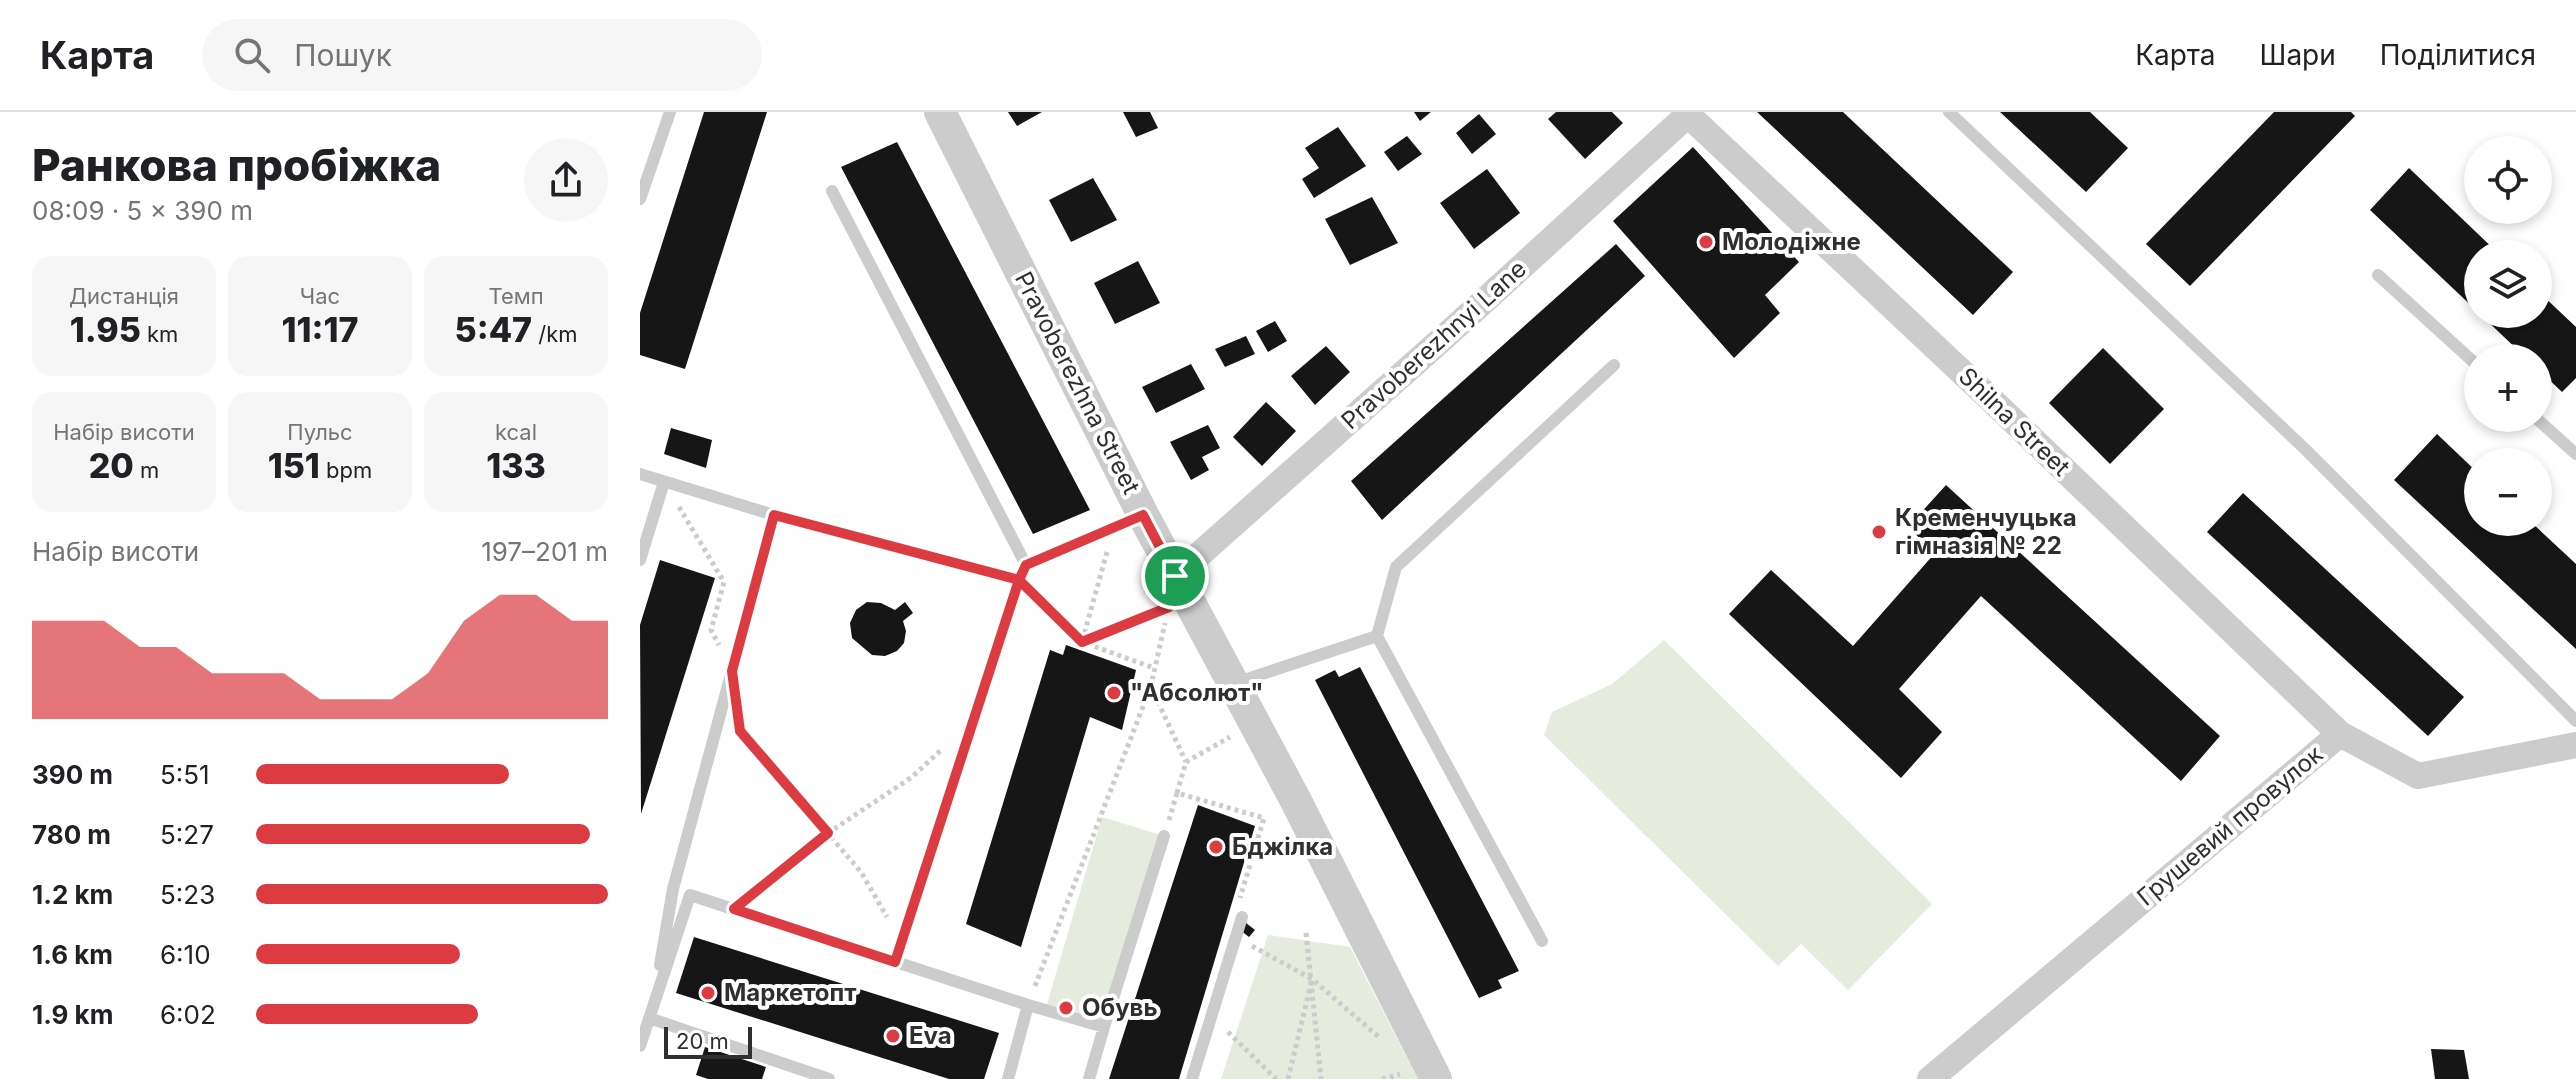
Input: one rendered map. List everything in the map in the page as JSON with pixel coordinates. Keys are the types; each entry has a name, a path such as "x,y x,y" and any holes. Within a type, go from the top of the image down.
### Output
{"street":[{"name":"Pravoberezhna Street","path":"940,112 1129,521 1175,576 1295,799 1436,1079"},
{"name":"Pravoberezhnyi Lane","path":"1175,576 1450,332 1688,113"},
{"name":"Shilna Street","path":"1688,113 2340,734"},
{"name":"Грушевий провулок","path":"1930,1079 2340,734 2418,776 2576,745"}],"lane":[{"path":"640,199 670,112"},
{"path":"1949,112 2307,451 2576,721"},
{"path":"832,191 1026,565"},
{"path":"2378,275 2464,353"},
{"path":"1542,941 1377,636 1396,567 1614,365"},
{"path":"2552,432 2576,454"},
{"path":"640,474 774,515 1019,580"},
{"path":"640,560 664,482"},
{"path":"651,1013 673,889 774,515"},
{"path":"895,962 1026,565 1129,521"},
{"path":"1232,684 1377,636"},
{"path":"1089,1079 1164,836"},
{"path":"640,1046 690,895 1104,1027"},
{"path":"1192,1079 1240,912"},
{"path":"1008,1079 1028,1005"},
{"path":"651,1013 829,1079"}],"path":[{"path":"664,482 724,582 711,630 732,671 740,731 861,872 902,942"},
{"path":"1082,642 1129,521"},
{"path":"1019,580 1082,642 1154,668"},
{"path":"1028,1005 1151,686 1169,607 1082,642"},
{"path":"1151,686 1186,762 1164,836"},
{"path":"734,909 828,833 912,777 974,719"},
{"path":"1186,762 1242,730"},
{"path":"1177,793 1264,818 1240,912"},
{"path":"1306,933 1321,1079"},
{"path":"1235,937 1312,979 1382,1039"},
{"path":"1288,1079 1312,979"},
{"path":"1211,1016 1276,1079"}],"shaded area":[{"path":"1664,640 1932,904 1848,990 1801,944 1778,966 1544,735 1552,712 1612,684"},
{"path":"1102,817 1164,836 1104,1027 1045,1011"},
{"path":"1268,935 1350,947 1418,1079 1221,1079"}],"building":[{"path":"704,112 767,112 685,369 640,355 640,313"},
{"path":"1008,112 1042,112 1017,126"},
{"path":"1123,112 1150,112 1158,128 1136,137"},
{"path":"1414,112 1431,112 1420,121"},
{"path":"1556,112 1612,112 1623,123 1585,159 1548,119"},
{"path":"1757,112 1843,112 2013,272 1973,315"},
{"path":"2000,112 2090,112 2128,148 2086,192"},
{"path":"2274,112 2351,112 2355,116 2190,286 2146,244"},
{"path":"1479,114 1496,134 1472,154 1456,133"},
{"path":"1338,127 1366,166 1314,198 1302,179 1319,168 1305,148"},
{"path":"1407,136 1422,154 1398,171 1384,152"},
{"path":"897,142 1090,510 1033,534 841,167"},
{"name":"Молодіжне","path":"1693,147 1799,262 1765,295 1780,313 1734,358 1613,221"},
{"path":"2409,168 2464,221 2464,224 2484,240 2464,240 2464,299 2370,210"},
{"path":"1487,169 1520,213 1474,249 1440,203"},
{"path":"1093,178 1117,220 1071,242 1049,200"},
{"path":"1372,197 1398,243 1350,265 1325,219"},
{"path":"1616,244 1645,276 1382,520 1351,481"},
{"path":"1138,261 1160,303 1115,324 1094,283"},
{"path":"2552,304 2576,327 2576,378 2562,392 2552,382 2552,344 2511,344 2495,328 2552,328"},
{"path":"1275,321 1287,341 1268,352 1256,331"},
{"path":"1246,336 1255,354 1225,367 1215,349"},
{"path":"1326,346 1350,372 1315,405 1291,376"},
{"path":"2103,348 2164,409 2110,464 2049,403"},
{"path":"1191,364 1205,389 1156,413 1142,387"},
{"path":"1266,402 1296,431 1262,466 1233,437"},
{"path":"1208,425 1220,448 1202,457 1209,470 1191,480 1170,442"},
{"path":"671,428 712,440 706,468 664,454"},
{"path":"2437,434 2464,460 2464,536 2546,536 2576,564 2576,649 2394,480"},
{"path":"1946,485 2220,736 2181,781 1981,596 1899,689 1942,732 1901,778 1729,614 1771,570 1853,646 1935,553 1908,527"},
{"path":"2243,493 2464,697 2428,736 2207,532"},
{"path":"660,560 715,578 641,814 640,625"},
{"path":"867,602 881,603 895,610 905,602 913,613 903,621 906,631 904,643 897,651 885,656 872,655 852,638 850,623 856,610"},
{"path":"1066,645 1136,670 1122,730 1090,717 1021,947 966,924 1050,650 1063,655"},
{"path":"1360,667 1519,971 1498,980 1502,988 1479,998 1315,680 1335,670 1339,677"},
{"path":"1198,805 1255,826 1179,1079 1109,1079"},
{"path":"1246,923 1255,930 1249,937 1240,930"},
{"path":"694,937 999,1033 984,1079 949,1079 676,993"},
{"name":"Обувь","path":"1062,1002 1073,1005 1070,1014 1059,1011"},
{"path":"705,1047 766,1067 762,1079 708,1079 696,1075"},
{"path":"2431,1049 2464,1050 2469,1079 2435,1079"}],"place":[{"name":"Молодіжне","path":"1706,242"},
{"name":"Кременчуцька гімназія № 22","path":"1879,532"},
{"name":"\"Абсолют\"","path":"1114,693"},
{"name":"Бджілка","path":"1216,847"},
{"name":"Маркетопт","path":"708,993"},
{"name":"Обувь","path":"1066,1008"},
{"name":"Eva","path":"893,1036"}],"route":[{"path":"1175,576 1143,515 1026,565 1019,580 895,962 734,909 828,833 740,731 732,671 774,515 1019,580 1082,642 1169,607 1175,576"}]}
